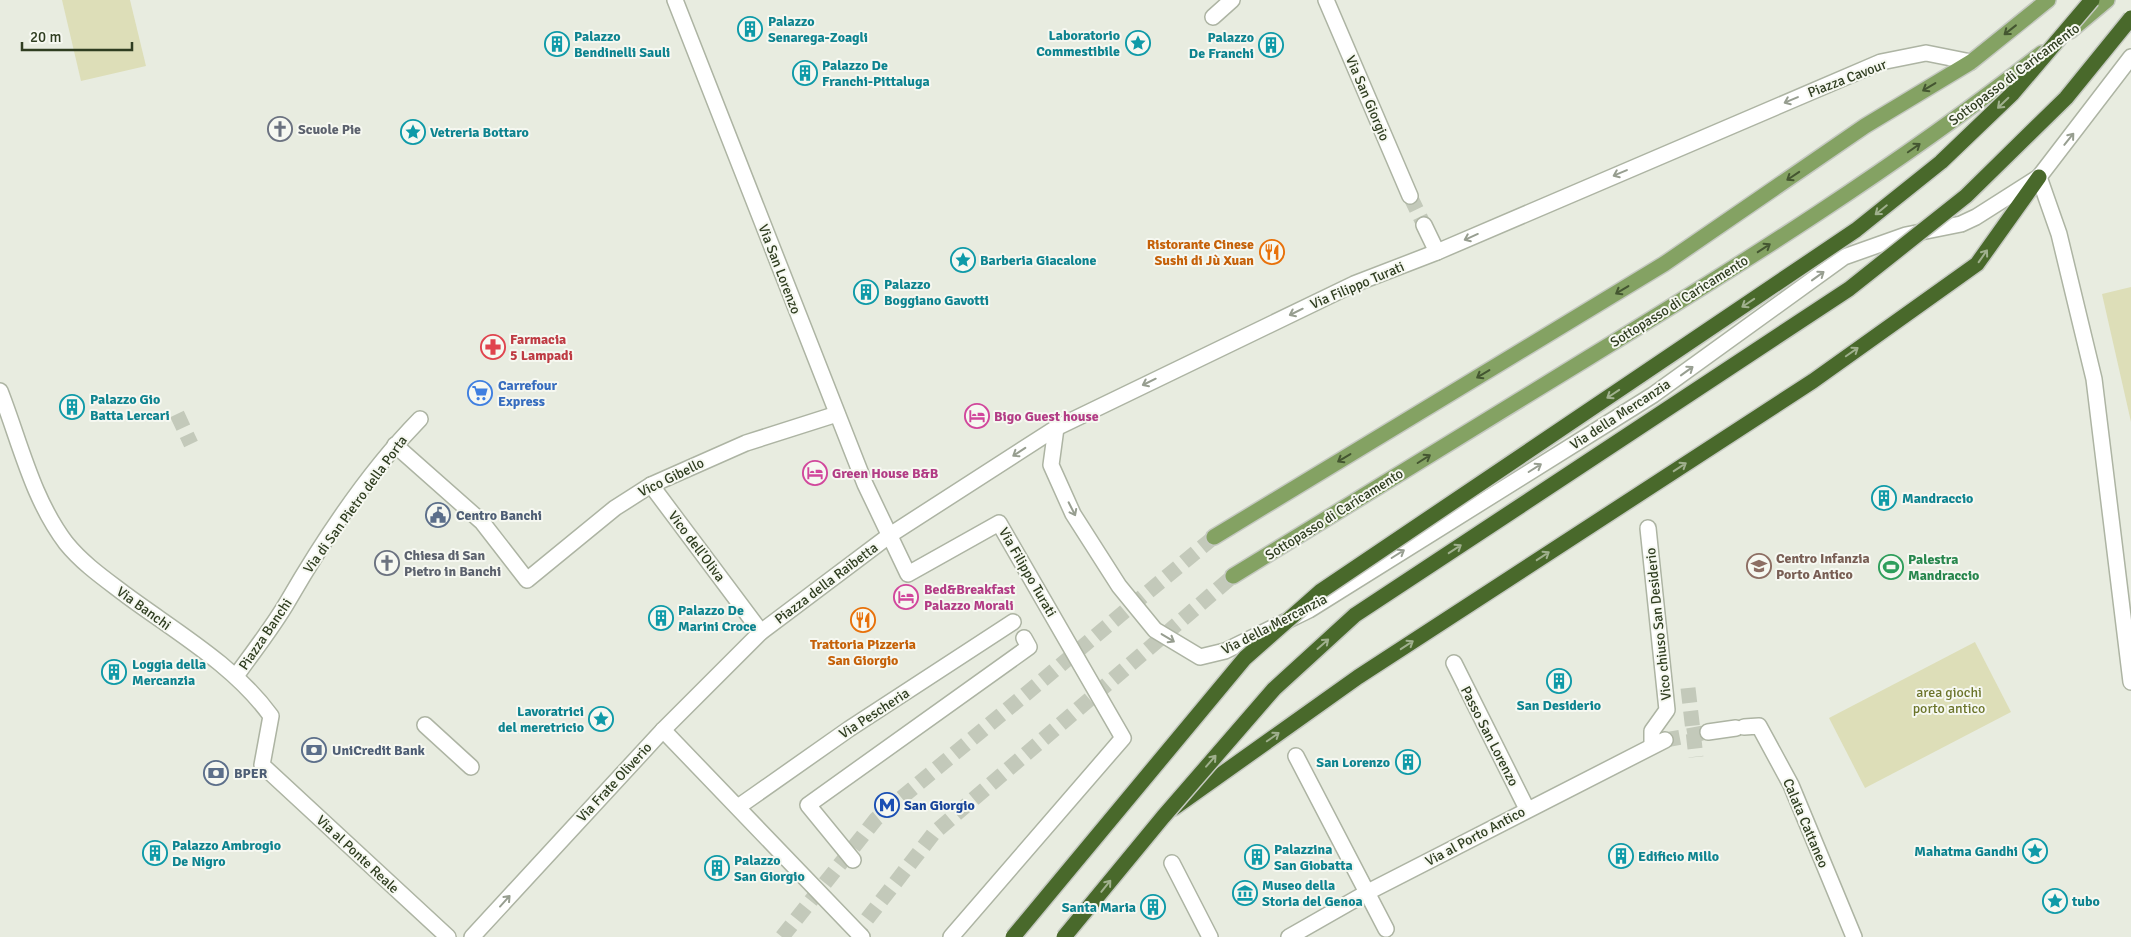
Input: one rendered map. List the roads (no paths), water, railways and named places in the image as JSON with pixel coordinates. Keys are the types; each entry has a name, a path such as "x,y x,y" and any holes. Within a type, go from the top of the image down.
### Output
{"highway":[{"path":"1013,937 1245,658 1321,591 1856,230 1941,162 2006,99 2092,0"},
{"path":"1064,937 1163,817 1274,689 1355,615 1849,289 1966,196 2066,98 2131,18"},
{"path":"1163,817 1358,677 1813,381 1977,264 2039,177"}],"main road":[{"path":"1214,537 1664,264 1865,126 1971,62 2048,0"},
{"name":"Sottopasso di Caricamento","path":"1233,576 1679,302 1874,177 1986,97 2107,0"}],"street":[{"name":"Via San Lorenzo","path":"676,0 728,130 836,414 865,484 890,536"},
{"path":"1213,17 1232,0"},
{"name":"Via San Giorgio","path":"1326,0 1410,196"},
{"name":"Piazza Cavour","path":"1665,154 1881,62 1926,53 1971,62"},
{"path":"2131,57 2039,177 2059,234 2094,378 2131,682"},
{"name":"Via Filippo Turati","path":"951,937 1123,738 999,523 908,574 890,536 1056,428 1354,284 1437,252 1665,154"},
{"name":"Via della Mercanzia","path":"1056,428 1051,465 1074,514 1114,578 1155,630 1200,657 1225,651 1309,610 1653,395 1844,257 1906,234 1961,224 1976,217 2039,177"},
{"path":"1424,225 1437,252"},
{"name":"Via Banchi","path":"0,391 32,484 66,543 89,568 231,673"},
{"name":"Vico Gibello","path":"395,445 487,528 527,580 615,508 651,485 746,442 836,414"},
{"name":"Via di San Pietro della Porta","path":"292,592 308,564 395,445 420,419"},
{"name":"Vico dell'Oliva","path":"651,485 761,632"},
{"name":"Vico chiuso San Desiderio","path":"1648,528 1667,710 1652,730 1658,743"},
{"name":"Piazza della Raibetta","path":"761,632 890,536"},
{"name":"Piazza Banchi","path":"268,772 262,765 271,716 257,697 231,673 292,592"},
{"name":"Via Pescheria","path":"738,807 849,729 1013,622"},
{"name":"Via Frate Oliverio","path":"472,937 663,730 761,632"},
{"path":"853,860 808,805 1029,647 1024,638"},
{"name":"Passo San Lorenzo","path":"1454,663 1527,809"},
{"path":"424,725 471,767"},
{"name":"Calata Cattaneo","path":"1708,732 1759,726 1791,785 1854,937"},
{"path":"663,730 862,937"},
{"name":"Via al Porto Antico","path":"1289,937 1368,892 1658,743"},
{"path":"1296,756 1386,929"},
{"name":"Via al Ponte Reale","path":"268,772 448,937"},
{"path":"1172,863 1210,937"}],"tunnel":[{"path":"1410,196 1424,225"},
{"path":"177,414 191,444"},
{"path":"782,937 876,819 1214,537"},
{"path":"853,937 934,833 1233,576"},
{"path":"1688,688 1696,757"},
{"path":"1665,740 1703,733"}],"place":[{"name":"Palazzo Senarega-Zoagli","path":"750,29"},
{"name":"Laboratorio Commestibile","path":"1138,43"},
{"name":"Palazzo Bendinelli Sauli","path":"557,44"},
{"name":"Palazzo De Franchi","path":"1271,45"},
{"name":"Palazzo De Franchi-Pittaluga","path":"805,73"},
{"name":"Scuole Pie","path":"280,129"},
{"name":"Vetreria Bottaro","path":"413,132"},
{"name":"Ristorante Cinese Sushi di Jù Xuan","path":"1272,252"},
{"name":"Barberia Giacalone","path":"963,260"},
{"name":"Palazzo Boggiano Gavotti","path":"866,292"},
{"name":"Farmacia 5 Lampadi","path":"493,347"},
{"name":"Carrefour Express","path":"480,393"},
{"name":"Palazzo Gio Batta Lercari","path":"72,407"},
{"name":"Bigo Guest house","path":"977,416"},
{"name":"Green House B&B","path":"815,473"},
{"name":"Mandraccio","path":"1884,498"},
{"name":"Centro Banchi","path":"438,515"},
{"name":"Chiesa di San Pietro in Banchi","path":"387,563"},
{"name":"Centro Infanzia Porto Antico","path":"1759,566"},
{"name":"Palestra Mandraccio","path":"1891,567"},
{"name":"Bed&Breakfast Palazzo Morali","path":"906,597"},
{"name":"Palazzo De Marini Croce","path":"661,618"},
{"name":"Trattoria Pizzeria San Giorgio","path":"863,620"},
{"name":"Loggia della Mercanzia","path":"114,672"},
{"name":"San Desiderio","path":"1559,681"},
{"name":"Lavoratrici del meretricio","path":"601,719"},
{"name":"UniCredit Bank","path":"314,750"},
{"name":"San Lorenzo","path":"1408,762"},
{"name":"BPER","path":"216,773"},
{"name":"San Giorgio","path":"887,805"},
{"name":"Mahatma Gandhi","path":"2035,851"},
{"name":"Palazzo Ambrogio De Nigro","path":"155,853"},
{"name":"Edificio Millo","path":"1621,856"},
{"name":"Palazzina San Giobatta","path":"1257,857"},
{"name":"Palazzo San Giorgio","path":"717,868"},
{"name":"Museo della Storia del Genoa","path":"1245,893"},
{"name":"tubo","path":"2055,901"},
{"name":"Santa Maria","path":"1153,907"}],"park label":[{"name":"area giochi porto antico","path":"1949,700"}]}
